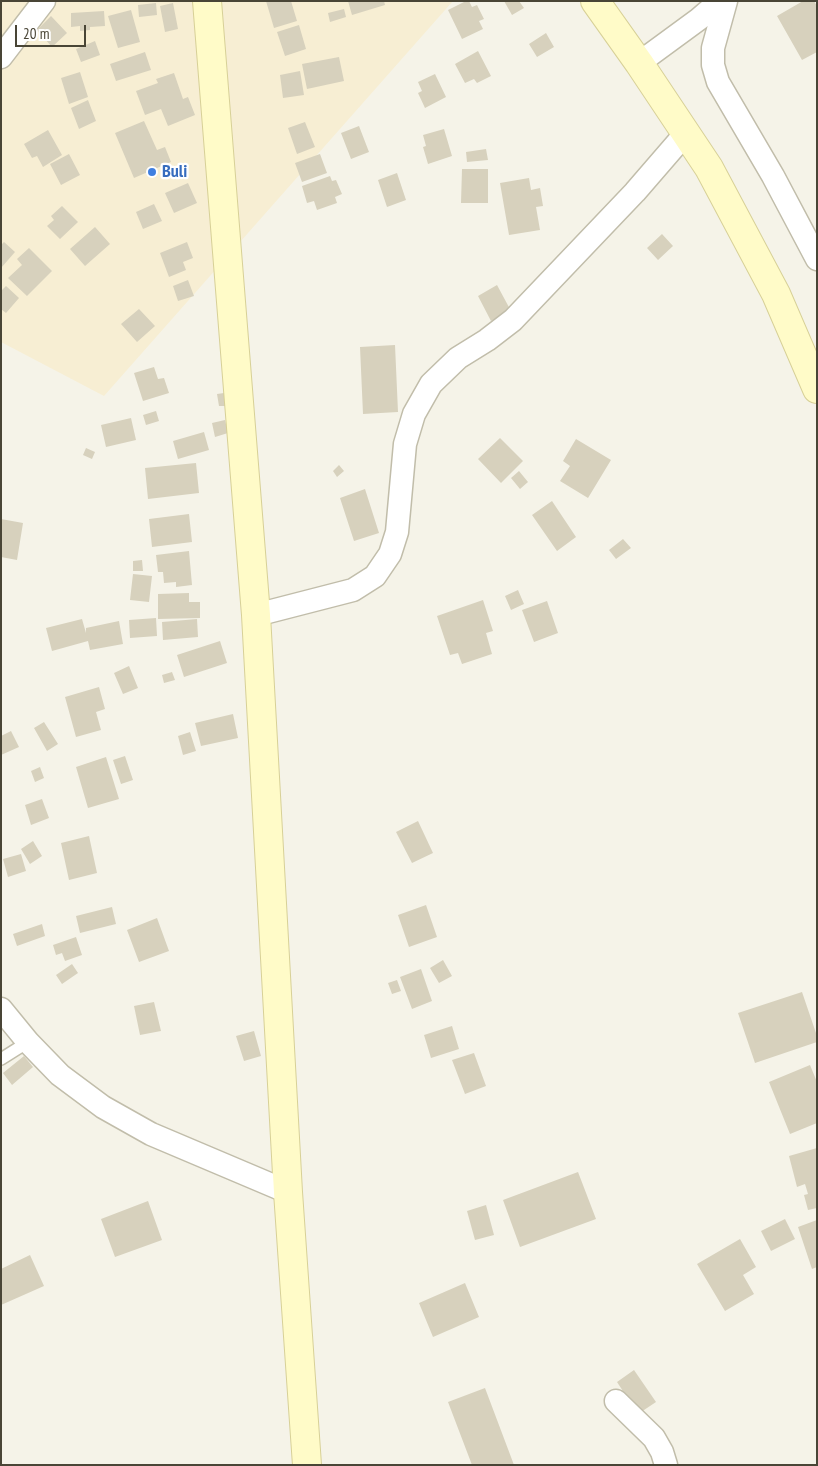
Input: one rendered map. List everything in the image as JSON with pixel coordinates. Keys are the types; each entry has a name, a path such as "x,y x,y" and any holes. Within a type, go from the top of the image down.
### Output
{"street":[{"path":"1,57 44,1"},
{"path":"208,1 256,615 288,1192 307,1465"},
{"path":"595,1 709,168 776,294 817,389"},
{"path":"639,63 699,19 720,1"},
{"path":"726,1 712,48 713,65 718,82 773,176 817,260"},
{"path":"256,615 353,590 375,576 390,554 397,532 404,444 414,414 431,384 458,358 487,340 513,320 635,192 686,133"},
{"path":"1,1009 28,1042 60,1075 103,1107 151,1134 288,1192"},
{"path":"616,1402 654,1438 662,1452 666,1465"}],"lane":[{"path":"1,1059 28,1042"}],"shaded area":[{"name":"Buli","path":"1,1 453,1 104,396 1,342"}],"building":[{"path":"266,1 291,1 297,21 274,28"},
{"path":"348,1 384,1 385,5 352,15"},
{"path":"469,1 472,7 477,5 484,19 479,21 483,29 462,39 448,10"},
{"path":"504,1 519,1 524,8 512,15"},
{"path":"803,1 814,1 817,6 817,52 802,60 777,16"},
{"path":"156,3 157,15 139,17 138,5"},
{"path":"173,3 178,29 165,32 160,6"},
{"path":"344,9 346,17 330,22 328,13"},
{"path":"131,10 140,42 118,48 108,16"},
{"path":"104,11 105,26 90,27 90,30 80,31 80,26 71,27 71,13"},
{"path":"51,16 67,33 52,47 37,30"},
{"path":"299,25 306,49 285,56 277,32"},
{"path":"546,33 554,47 537,57 529,44"},
{"path":"95,41 100,55 81,62 76,49"},
{"path":"478,51 491,76 477,83 474,79 465,83 455,64"},
{"path":"145,52 151,70 116,81 110,64"},
{"path":"339,57 344,81 307,89 302,64"},
{"path":"300,71 304,95 283,98 280,75"},
{"path":"80,72 88,97 69,104 61,78"},
{"path":"174,73 183,99 188,97 195,115 168,126 161,109 145,115 136,91 158,83 156,79"},
{"path":"435,74 446,97 425,108 418,93 422,91 418,82"},
{"path":"88,100 96,121 79,129 71,108"},
{"path":"144,121 157,150 165,147 171,162 134,178 115,133"},
{"path":"305,122 315,147 297,154 288,128"},
{"path":"359,126 369,152 351,159 341,133"},
{"path":"444,129 452,156 428,164 423,147 426,146 423,135"},
{"path":"48,130 62,155 43,167 37,156 32,158 24,144"},
{"path":"486,149 488,160 467,162 466,152"},
{"path":"69,154 80,175 61,185 50,164"},
{"path":"320,154 327,173 302,182 295,163"},
{"path":"462,169 488,169 488,203 461,203"},
{"path":"397,173 406,200 387,207 378,180"},
{"path":"330,176 332,181 336,180 342,194 335,197 337,203 317,210 314,201 307,203 302,186"},
{"path":"529,178 531,190 540,188 543,206 536,207 540,230 509,235 500,183"},
{"path":"188,183 197,203 174,213 165,193"},
{"path":"154,204 162,221 143,229 136,212"},
{"path":"62,206 78,222 60,239 47,226 54,220 51,216"},
{"path":"95,227 110,244 85,266 70,249"},
{"path":"662,234 673,246 658,260 647,248"},
{"path":"4,242 15,252 1,268 1,245"},
{"path":"187,242 193,258 183,262 186,270 169,277 160,253"},
{"path":"29,248 52,271 27,296 8,278 22,265 17,259"},
{"path":"188,280 194,296 178,301 173,286"},
{"path":"497,285 511,311 491,321 478,296"},
{"path":"6,286 19,298 6,313 1,309 1,291"},
{"path":"139,309 155,326 137,342 121,324"},
{"path":"395,345 398,412 363,414 360,347"},
{"path":"154,367 158,379 164,378 169,393 143,401 134,373"},
{"path":"224,393 225,406 219,406 217,394"},
{"path":"156,411 159,421 146,425 143,415"},
{"path":"131,418 136,440 106,447 101,425"},
{"path":"225,420 228,433 215,437 212,423"},
{"path":"204,432 209,450 178,459 173,441"},
{"path":"500,438 523,461 501,483 478,459"},
{"path":"576,439 611,460 588,498 560,481 570,466 563,461"},
{"path":"86,448 95,452 92,459 83,455"},
{"path":"196,463 199,493 148,499 145,468"},
{"path":"339,465 344,471 337,477 333,471"},
{"path":"519,471 528,482 520,489 511,478"},
{"path":"365,489 379,533 354,541 340,498"},
{"path":"552,501 576,537 557,551 532,515"},
{"path":"189,514 192,542 152,547 149,519"},
{"path":"1,519 23,523 17,560 1,557"},
{"path":"623,539 631,548 616,559 609,550"},
{"path":"189,551 192,585 176,587 176,582 164,583 163,572 158,572 156,555"},
{"path":"142,560 143,571 133,571 133,561"},
{"path":"133,574 152,576 149,602 130,600"},
{"path":"518,590 524,604 511,610 505,596"},
{"path":"189,593 189,602 200,602 200,618 158,619 158,594"},
{"path":"483,600 493,631 486,633 492,654 462,664 458,653 450,655 437,616"},
{"path":"547,601 558,633 534,642 522,610"},
{"path":"156,618 157,636 130,638 129,620"},
{"path":"82,619 86,633 86,628 119,621 123,644 90,650 88,641 52,651 46,628"},
{"path":"197,619 198,637 163,640 162,622"},
{"path":"220,641 227,663 184,677 177,655"},
{"path":"129,666 138,688 123,694 114,673"},
{"path":"172,672 175,680 164,683 162,675"},
{"path":"99,687 105,709 96,712 101,730 76,737 65,697"},
{"path":"233,714 238,738 201,746 195,723"},
{"path":"44,722 58,744 47,751 34,728"},
{"path":"11,731 19,747 1,755 1,736"},
{"path":"190,732 196,751 183,755 178,736"},
{"path":"125,756 133,780 121,784 113,760"},
{"path":"106,757 119,799 88,808 76,767"},
{"path":"40,767 44,778 35,782 31,771"},
{"path":"42,799 49,818 31,825 25,805"},
{"path":"418,821 433,853 412,863 396,832"},
{"path":"89,836 97,873 69,880 61,843"},
{"path":"33,841 42,856 30,864 21,849"},
{"path":"21,854 26,871 8,877 3,859"},
{"path":"426,905 437,937 409,947 398,915"},
{"path":"112,907 116,924 80,933 76,916"},
{"path":"157,918 169,951 139,962 127,930"},
{"path":"42,924 45,936 17,946 13,934"},
{"path":"76,937 82,955 65,961 62,953 56,955 53,945"},
{"path":"443,960 452,976 439,983 430,968"},
{"path":"72,964 78,973 62,984 56,975"},
{"path":"421,969 432,1001 412,1009 400,977"},
{"path":"397,980 401,991 392,994 388,983"},
{"path":"802,992 817,1036 817,1042 755,1063 738,1013"},
{"path":"154,1002 161,1031 140,1035 134,1006"},
{"path":"452,1026 459,1049 431,1058 424,1035"},
{"path":"254,1031 261,1056 244,1061 236,1036"},
{"path":"474,1053 486,1086 465,1094 452,1060"},
{"path":"24,1056 33,1067 12,1085 3,1073"},
{"path":"810,1065 817,1082 817,1123 790,1134 769,1082"},
{"path":"817,1148 817,1208 808,1210 804,1195 808,1194 805,1184 797,1187 789,1156"},
{"path":"578,1172 596,1219 520,1247 503,1200"},
{"path":"148,1201 162,1240 115,1257 101,1219"},
{"path":"486,1205 494,1235 475,1240 467,1211"},
{"path":"785,1219 795,1239 771,1251 761,1231"},
{"path":"817,1220 817,1267 812,1269 798,1227"},
{"path":"740,1239 756,1267 743,1275 754,1294 725,1311 697,1264"},
{"path":"30,1255 44,1286 1,1305 1,1269"},
{"path":"465,1283 479,1317 433,1337 419,1303"},
{"path":"634,1370 656,1402 638,1414 617,1382"},
{"path":"485,1388 514,1465 472,1465 448,1402"}],"place":[{"name":"Buli","path":"152,172"}]}
